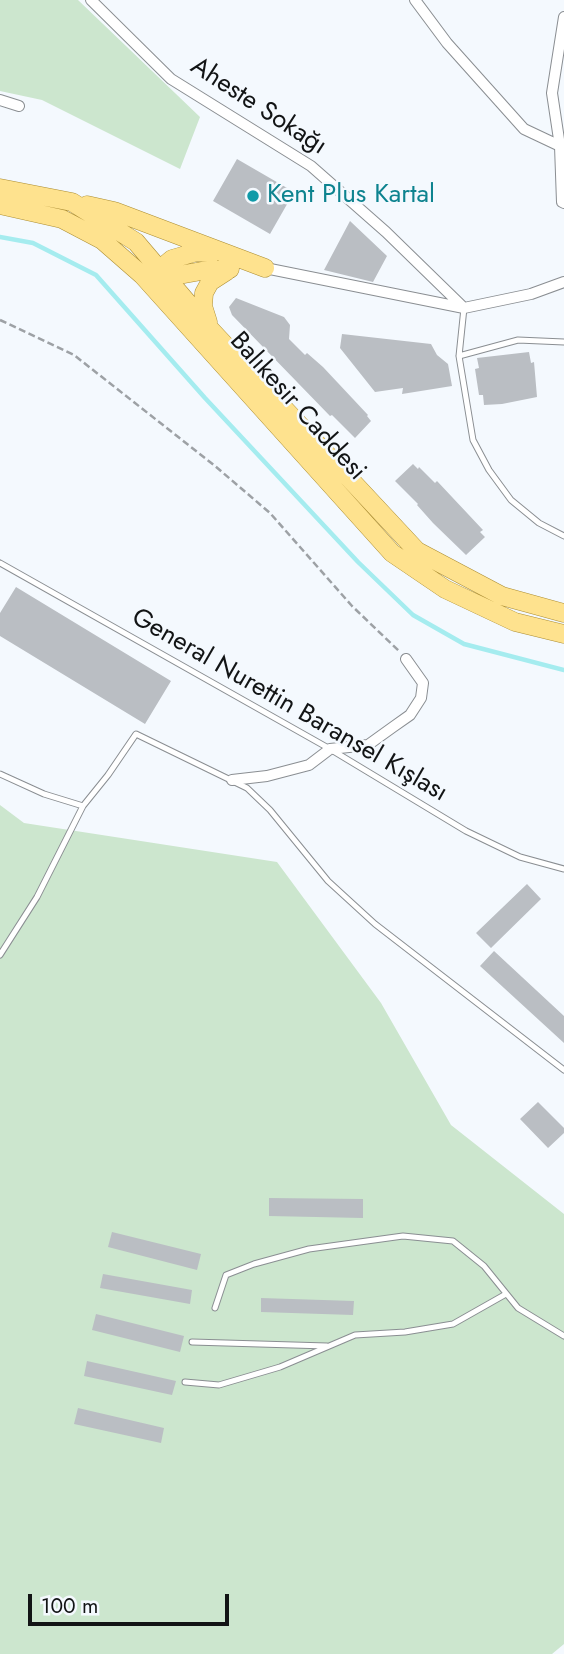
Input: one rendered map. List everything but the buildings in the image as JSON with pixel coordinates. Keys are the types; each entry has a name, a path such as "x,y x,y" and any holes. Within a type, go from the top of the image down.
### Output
{"main road":[{"name":"Balıkesir Caddesi","path":"0,188 72,202 136,242 161,280 392,553 445,589 515,622 564,634"},
{"path":"72,202 114,211 228,262 265,268"},
{"name":"Balıkesir Caddesi","path":"0,205 62,219 102,240 142,275 161,280 418,551 502,596 564,613"},
{"path":"161,280 228,262"},
{"path":"210,329 203,306 204,293 228,262"}],"street":[{"name":"Aheste Sokağı","path":"91,0 171,79 311,166 386,232 464,308"},
{"path":"415,0 447,43 524,129 560,146"},
{"path":"564,17 552,93 560,146 564,204"},
{"path":"0,100 19,106"},
{"path":"265,268 464,308 564,282"},
{"path":"232,780 267,776 309,765 330,749 368,745 410,715 421,698 422,683 406,659"}],"lane":[{"path":"464,308 459,356 473,440 489,470 511,500 539,523 564,537"},
{"path":"459,356 518,340 564,342"},
{"name":"General Nurettin Baransel Kışlası","path":"0,563 330,749 466,831 520,857 564,869"},
{"path":"0,955 37,897 82,806 108,775 136,734 247,788 270,810 328,881 375,925 564,1070"},
{"path":"0,774 44,794 82,806"},
{"path":"215,1308 226,1275 254,1264 309,1249 403,1236 453,1241 484,1266 518,1308 564,1336"},
{"path":"185,1382 219,1385 280,1367 355,1335 405,1332 453,1324 506,1294"},
{"path":"192,1342 330,1346"}],"path":[{"path":"0,320 74,355 215,466 270,513 352,606 406,659"}],"green space":[{"path":"0,0 78,0 200,117 180,169 42,100 0,91"},
{"path":"0,805 24,823 277,862 381,1003 451,1125 564,1214 564,1644 552,1654 0,1654"}],"waterway":[{"path":"0,237 33,243 96,275 205,398 358,562 413,615 464,644 564,670"}],"place":[{"name":"Kent Plus Kartal","path":"253,196"}]}
